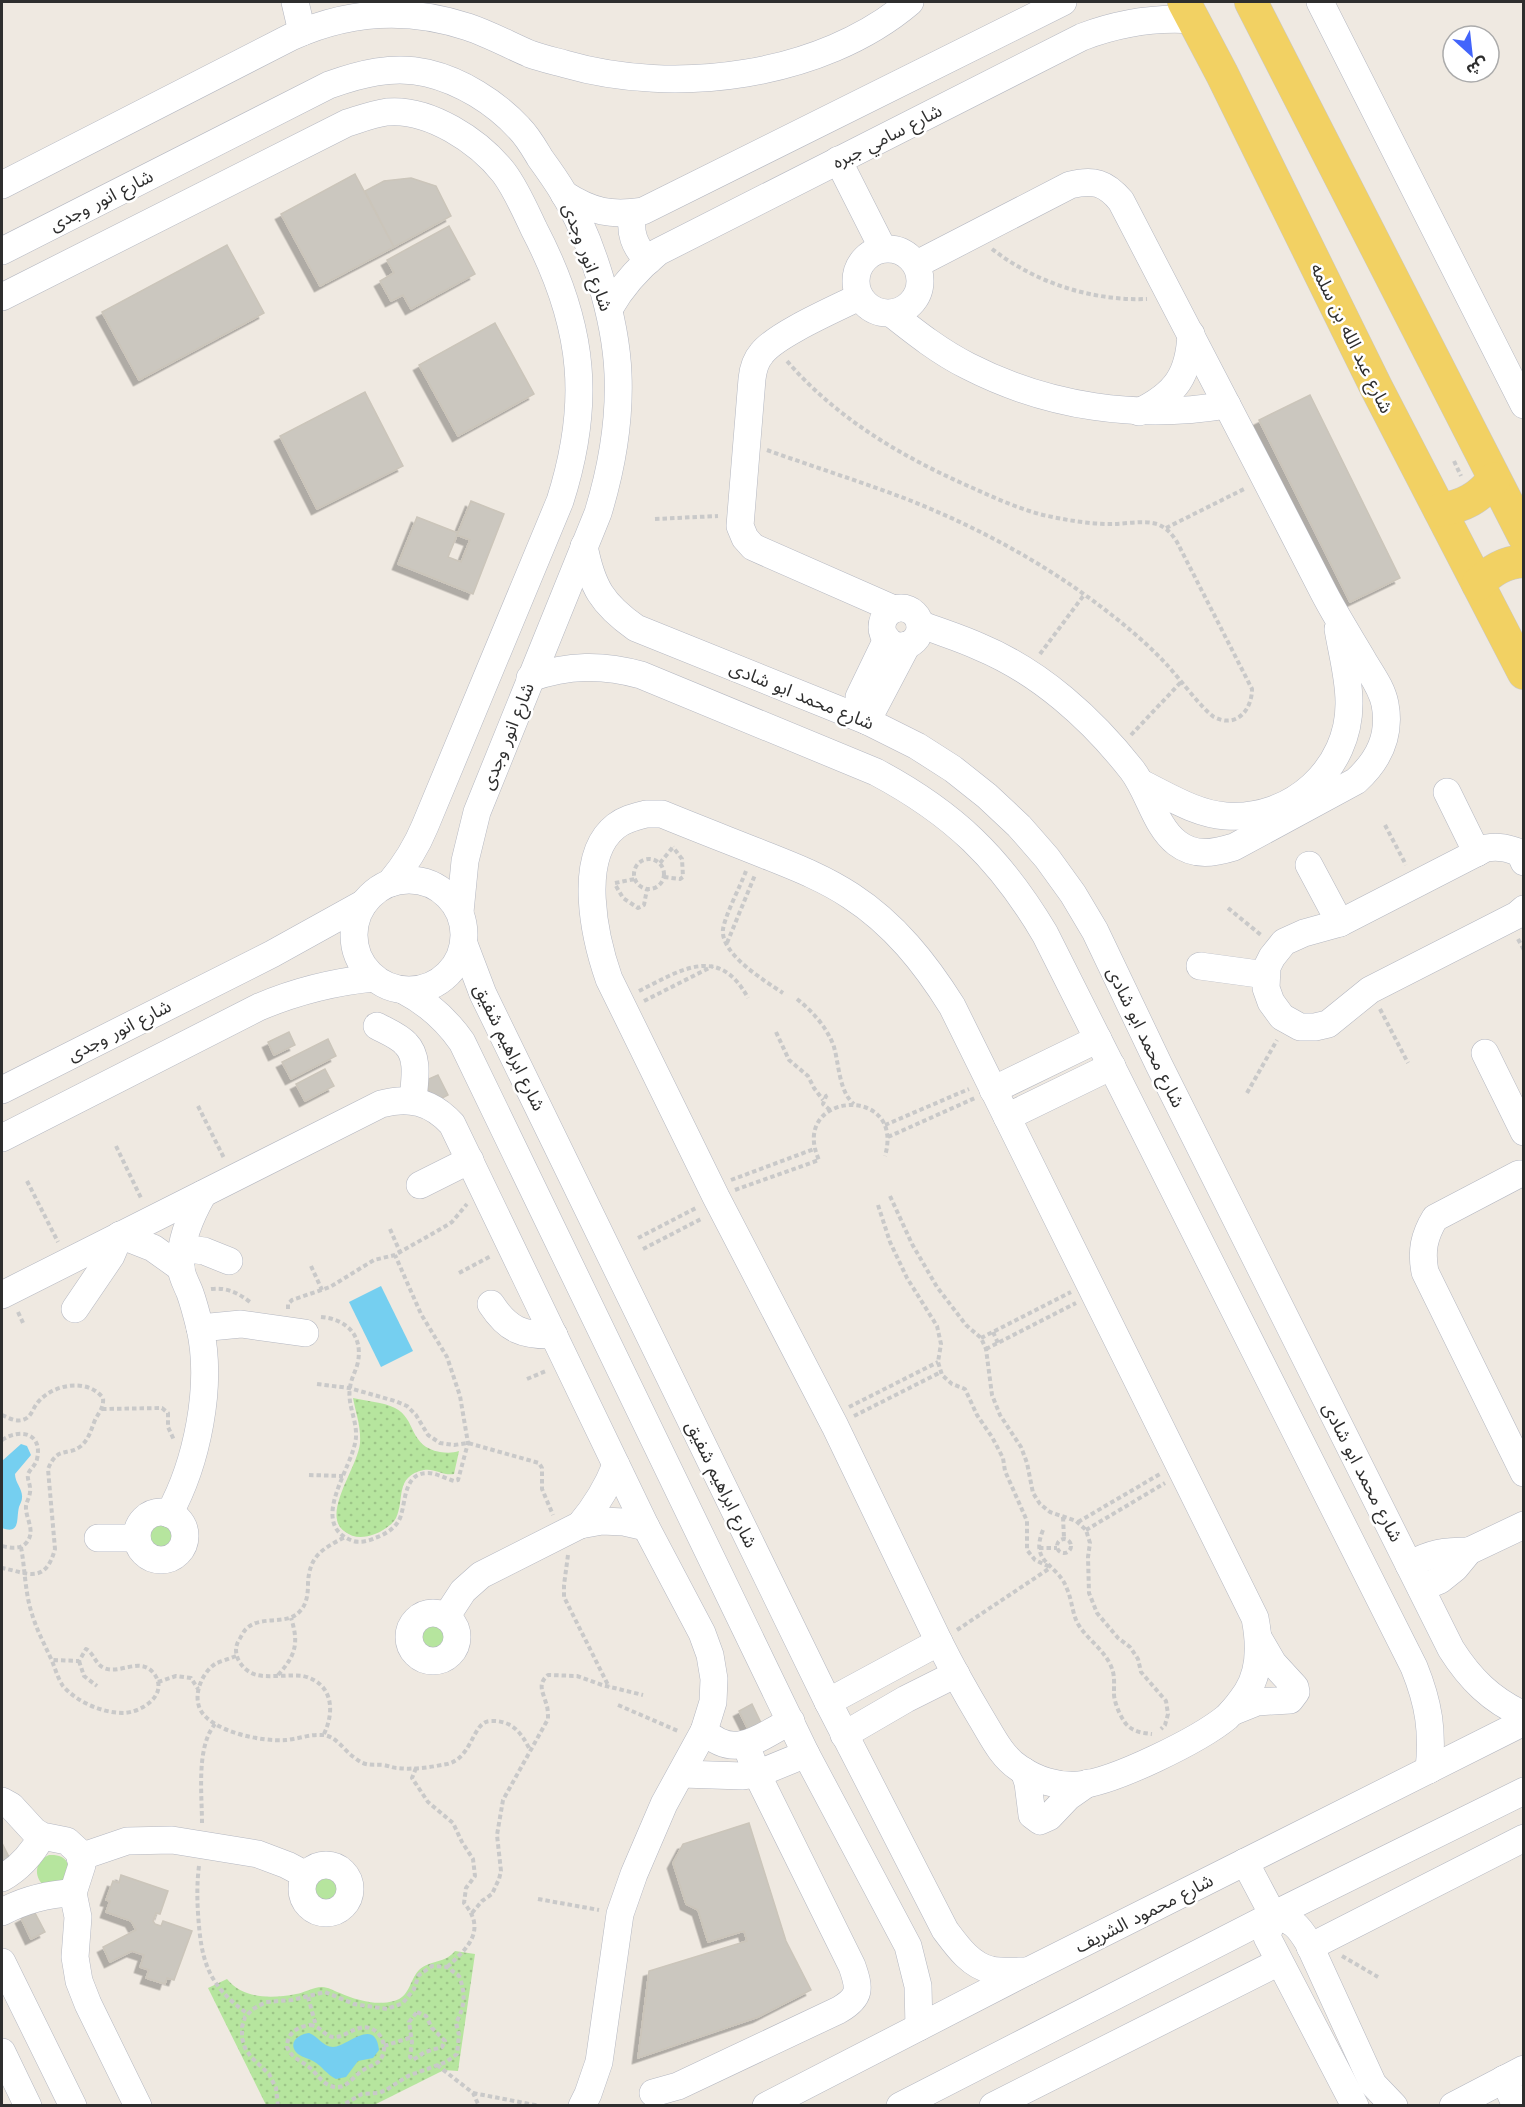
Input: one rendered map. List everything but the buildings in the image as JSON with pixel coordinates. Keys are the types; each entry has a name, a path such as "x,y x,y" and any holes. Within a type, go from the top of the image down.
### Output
{"main road":[{"path":"1251,2 1524,536"},
{"name":"شارع عبد الله بن سلمه","path":"1188,11 1376,387 1524,673"},
{"path":"1440,510 1457,507 1473,500 1494,479"},
{"path":"1478,584 1494,570 1504,565 1524,561"}],"street":[{"path":"295,2 302,32"},
{"path":"2,185 302,32 364,15 420,15 469,27 531,54 606,73 645,77 693,77 760,70 811,58 865,34 910,2"},
{"path":"564,194 582,205 602,212 622,214 643,211 1063,2"},
{"path":"1069,2 1080,16 1082,37"},
{"path":"1320,2 1524,405"},
{"name":"شارع سامي جبره","path":"609,309 622,287 648,261 681,240 1082,37 1125,23 1170,18 1188,11"},
{"name":"شارع انور وجدى","path":"2,251 329,85 360,74 393,70 426,73 465,87 491,103 520,129 564,194 582,230 609,309 615,337 618,408 608,479 598,513 477,812 465,861 460,912"},
{"path":"451,128 465,87"},
{"name":"شارع انور وجدى","path":"2,297 347,123 388,112 416,115 466,136 488,154 505,175 545,249 565,303 578,366 580,399 577,434 560,501 430,815 416,847 390,883"},
{"path":"831,164 874,253"},
{"path":"905,636 981,647 1026,672 1055,692 1117,751 1141,783 1164,830 1178,844 1196,852 1215,853 1234,847 1356,781 1370,769 1380,754 1386,737 1385,701 1378,685 1335,614 1191,334 1121,201 1112,190 1099,183 1084,182 1070,185 916,264"},
{"path":"633,213 631,223 635,244 648,261"},
{"path":"896,249 908,255 916,264 921,277 920,290 914,301 904,310 892,314 879,313 867,306 859,297 856,276 860,265 874,253 896,249"},
{"path":"859,297 771,343 757,359 753,369 740,516 744,538 753,547 894,609 911,610 918,618 905,636 859,718"},
{"path":"892,314 927,341 966,365 1006,384 1049,398 1139,412 1169,412 1227,405"},
{"path":"1139,412 1157,403 1172,390 1184,373 1190,354 1191,334"},
{"path":"577,434 615,441"},
{"name":"شارع محمد ابو شادى","path":"584,546 589,571 600,594 616,613 636,628 859,718 916,746 953,769 987,796 1019,826 1047,858 1073,894 1095,931 1159,1065 1451,1649 1466,1672 1484,1691 1506,1707 1524,1715"},
{"path":"1141,783 1202,812 1225,816 1249,816 1272,811 1293,801 1313,787 1328,769 1340,749 1347,726 1349,702 1335,614"},
{"path":"635,673 651,634"},
{"path":"530,678 574,667 597,666 635,673 876,772 906,788 961,828 986,851 1008,877 1028,904 1045,934 1424,1692 1430,1718 1429,1770"},
{"path":"1447,792 1477,853"},
{"path":"646,814 662,814 759,853 820,877 852,896 882,919 909,945 932,974 952,1006 1255,1618 1259,1640 1257,1666 1248,1690 1232,1712 1184,1743 1098,1782 1078,1785 1057,1784 1036,1778 1003,1754 939,1642 832,1422 622,1006 601,957 593,910 594,870 597,852 605,838 616,826 630,818 646,814"},
{"path":"1522,855 1497,846 1477,853 1340,923 1293,937 1278,948 1267,967 1266,988 1271,1002 1287,1021 1300,1027 1328,1024 1370,990 1517,915 1524,909"},
{"path":"1309,865 1340,923"},
{"path":"406,880 423,881 438,888 451,898 460,912 464,945 458,960 448,974 435,984 420,989 392,988 373,978 362,966 355,951 353,934 356,918 371,895 390,883 406,880"},
{"name":"شارع انور وجدى","path":"2,1090 272,954 364,903"},
{"name":"شارع ابراهيم شفيق","path":"464,945 483,994 800,1645 945,1930 962,1952 975,1963 990,1970 1028,1971"},
{"path":"1200,966 1266,975"},
{"path":"2,1138 268,1003 315,987 373,978"},
{"path":"403,990 421,999 437,1011 462,1042 806,1754 908,1946 918,1986 919,2027"},
{"path":"377,1026 406,1044 413,1054 415,1065 413,1101"},
{"path":"462,1042 475,1031 492,1027 500,1029"},
{"path":"991,1085 1098,1039"},
{"path":"1485,1053 1524,1132"},
{"path":"1007,1117 1112,1066"},
{"path":"2,1295 381,1104 394,1100 413,1101 433,1107 452,1124 646,1527 702,1633 710,1655 714,1678 713,1702 701,1735 664,1804 634,1874 620,1914 599,2062 582,2106"},
{"path":"420,1185 475,1172"},
{"path":"1524,1174 1519,1174 1435,1218 1427,1230 1422,1258 1425,1272 1524,1473"},
{"path":"169,1514 188,1470 202,1405 200,1328 181,1258 193,1210 203,1194"},
{"path":"120,1235 181,1258 204,1251 229,1261"},
{"path":"75,1309 111,1256 120,1235"},
{"path":"491,1304 501,1320 517,1331 535,1336 554,1335"},
{"path":"200,1328 300,1318"},
{"path":"570,1529 595,1507 616,1465"},
{"path":"157,1512 169,1514 178,1519 185,1532 183,1546 178,1553 163,1560 147,1556 141,1550 137,1538 143,1520 157,1512"},
{"path":"446,1617 463,1591 481,1575 570,1529 602,1521 624,1522 646,1527"},
{"path":"1394,1629 1426,1599 1440,1580 1455,1568 1469,1551 1524,1525"},
{"path":"98,1538 137,1538"},
{"path":"1409,1565 1428,1555 1447,1551 1469,1551"},
{"path":"1232,1712 1257,1702 1285,1701 1294,1697 1295,1687 1273,1664 1259,1640"},
{"path":"828,1702 939,1642"},
{"path":"763,1665 800,1645"},
{"path":"844,1735 956,1674"},
{"path":"701,1735 732,1747 746,1745 791,1722"},
{"name":"شارع محمود الشريف","path":"766,2106 1028,1971 1524,1722"},
{"path":"653,2093 678,2086 839,2010 852,2002 857,1992 857,1982 852,1966 757,1774 746,1745"},
{"path":"682,1774 725,1777 757,1774 806,1754"},
{"path":"1024,1771 1032,1815 1040,1821 1050,1817 1068,1797 1088,1783"},
{"path":"900,2106 1273,1915 1524,1791"},
{"path":"2,1801 11,1806 34,1831 42,1836 67,1840 79,1852 82,1865 73,1893 78,1917 75,1957 79,1981 138,2106"},
{"path":"2,1878 23,1863 34,1851 42,1836"},
{"path":"1314,1945 1524,1838"},
{"path":"80,1857 106,1846 138,1840 172,1840 258,1854 306,1875"},
{"path":"1245,1862 1273,1915 1267,1937 1355,2106"},
{"path":"2,1912 40,1897 73,1893"},
{"path":"893,1917 909,1915 929,1900"},
{"path":"1273,1915 1293,1921 1314,1945 1373,2084 1394,2106"},
{"path":"2,1962 73,2106"},
{"path":"993,2106 1279,1962"},
{"path":"2,2052 28,2106"},
{"path":"1453,2106 1514,2074 1516,2106"}],"path":[{"path":"974,235 1008,261 1046,281 1086,294 1129,300 1172,298"},
{"path":"747,442 908,500 958,521 1007,546 1084,595 1145,644 1215,717 1226,720 1238,718 1247,711 1252,700 1252,688 1177,542 1166,528 1152,523 1086,522 1041,514 1008,504 943,475 910,459 849,419 802,377 771,343"},
{"path":"1166,528 1265,479"},
{"path":"656,519 740,516"},
{"path":"1026,672 1084,595"},
{"path":"1117,751 1182,681"},
{"path":"1385,825 1416,884"},
{"path":"664,877 677,879 683,877 682,859 673,847"},
{"path":"727,943 759,853"},
{"path":"759,853 723,927 727,943 744,965 783,993"},
{"path":"650,858 663,867 664,877 656,887 647,889 635,879 634,873 639,862 650,858"},
{"path":"615,883 623,898 638,908 644,905 647,889"},
{"path":"1228,908 1278,948"},
{"path":"622,1006 682,969 703,964 728,972 740,984 748,998"},
{"path":"622,1006 713,966"},
{"path":"1370,990 1408,1063"},
{"path":"797,999 813,1013 826,1030 834,1049 843,1083 850,1100 855,1104"},
{"path":"1247,1093 1287,1021"},
{"path":"776,1032 789,1060 808,1076 823,1100 823,1104 830,1110"},
{"path":"885,1125 991,1085"},
{"path":"888,1137 991,1085"},
{"path":"823,1100 830,1094"},
{"path":"643,1248 717,1197 819,1160 814,1149 815,1131 823,1116 830,1110 846,1104 855,1104 873,1110 885,1125 888,1137 885,1156"},
{"path":"198,1106 234,1178"},
{"path":"116,1146 152,1219"},
{"path":"638,1238 814,1149"},
{"path":"300,1318 292,1300 341,1281 374,1260 397,1254 452,1222 464,1208 475,1172"},
{"path":"27,1181 68,1262"},
{"path":"890,1196 912,1244 937,1287 966,1325 981,1338 986,1349 992,1395 1000,1415 1021,1447 1028,1463 1033,1493 1040,1504 1050,1512 1078,1522 1086,1530 1090,1543 1089,1593 1097,1613 1118,1638 1130,1647 1138,1659 1141,1672 1166,1701 1168,1713 1165,1725 1156,1734 1139,1733 1124,1723 1113,1693 1116,1678 1110,1664 1078,1623 1061,1576 1051,1567 1039,1548 1038,1542 1043,1530"},
{"path":"878,1205 890,1242 907,1278 938,1326 941,1344 938,1362 941,1372 952,1384 964,1389 1004,1458 1005,1471 1026,1521 1028,1550 1035,1560 1051,1567"},
{"path":"278,1311 300,1318 337,1320 346,1324 358,1341 358,1363 349,1396 355,1416 356,1436 352,1457 332,1502 332,1518 345,1537 356,1542 372,1540 389,1532 401,1517 406,1489 419,1476 429,1473 454,1481 458,1480 468,1443 464,1412 451,1369 421,1314 397,1254 390,1229"},
{"path":"459,1273 511,1245"},
{"path":"311,1266 321,1290"},
{"path":"191,1295 214,1288 226,1289 239,1294 258,1308"},
{"path":"981,1338 1091,1288"},
{"path":"986,1349 1091,1288"},
{"path":"993,1332 998,1343"},
{"path":"832,1422 938,1362"},
{"path":"923,1369 927,1378"},
{"path":"832,1422 941,1372"},
{"path":"317,1384 350,1388 407,1406 416,1415 428,1435 440,1443 454,1446 468,1443 541,1465 542,1489 570,1529 564,1597 609,1687"},
{"path":"2,1415 19,1421 26,1419 40,1399 49,1392 69,1386 90,1386 97,1390 103,1398 102,1409 88,1438 75,1450 66,1450 57,1454 48,1469 47,1479 55,1549 52,1559 38,1574 26,1575 2,1568"},
{"path":"102,1409 158,1408 165,1410 168,1413 168,1427 188,1470"},
{"path":"2,1440 15,1433 23,1433 31,1436 38,1452 37,1460 28,1472 30,1498 26,1505 31,1531 28,1541 21,1547 2,1546"},
{"path":"1078,1522 1180,1468"},
{"path":"1086,1530 1180,1468"},
{"path":"309,1475 343,1476"},
{"path":"1063,1517 1064,1538"},
{"path":"324,1734 330,1722 331,1700 318,1682 303,1676 257,1676 242,1665 236,1656 236,1644 246,1628 258,1622 291,1618 302,1610 308,1595 313,1560 321,1550 345,1537"},
{"path":"1057,1548 1057,1544 1064,1538"},
{"path":"1039,1548 1057,1548 1060,1552 1069,1552 1071,1544 1064,1538"},
{"path":"21,1547 32,1614 63,1685 83,1703 108,1711 125,1713 142,1708 155,1698 159,1688 157,1678 150,1670 142,1666 125,1666 117,1670 104,1667 97,1664 86,1649 79,1661 84,1676 97,1686"},
{"path":"939,1642 1051,1567"},
{"path":"278,1676 289,1664 296,1648 296,1632 291,1618"},
{"path":"198,1689 203,1677 214,1665 236,1656"},
{"path":"52,1660 79,1661"},
{"path":"472,1913 482,1901 492,1894 499,1879 501,1871 497,1835 499,1817 503,1800 548,1719 547,1705 541,1689 545,1677 548,1675 578,1676 609,1687 643,1695"},
{"path":"158,1682 176,1676 191,1678 198,1689 200,1708 215,1724 261,1739 285,1740 324,1734 334,1739 355,1758 370,1766 416,1767 450,1764 468,1749 480,1726 486,1721 500,1721 514,1726 522,1734 530,1750"},
{"path":"618,1705 701,1735"},
{"path":"215,1724 208,1732 203,1754 202,1845 197,1882 199,1933 203,1959 210,1975 224,1993 248,2014"},
{"path":"416,1767 412,1778 415,1784 428,1802 453,1823 473,1859 475,1876 466,1888 464,1904 472,1913 474,1930 468,1948 447,1967"},
{"path":"538,1899 620,1914"},
{"path":"1314,1945 1378,1977"},
{"path":"278,2106 276,2088 269,2074 245,2048 242,2027 248,2014 266,2002 308,1997 325,1992 354,2004 387,2009 403,2002 414,1989 419,1975 432,1966 447,1967 459,1976 465,2000 456,2023 459,2035 457,2054 446,2062 408,2076 386,2090 379,2093 362,2094 341,2106"},
{"path":"308,1997 316,2026"},
{"path":"420,2012 426,2016 432,2028 442,2036 445,2044 412,2060 410,2057 412,2037 408,2027 410,2018 420,2012"},
{"path":"303,2026 316,2026 336,2037 359,2028 369,2028 377,2032 384,2046 380,2060 362,2071 346,2086 333,2087 327,2085 309,2067 295,2059 287,2047 289,2036 303,2026"},
{"path":"384,2046 412,2037"},
{"path":"436,2065 472,2093 479,2106"},
{"path":"472,2093 540,2106"}],"green space":[{"path":"353,1398 395,1408 407,1419 423,1444 430,1449 445,1453 459,1451 454,1474 424,1470 408,1478 404,1483 399,1511 394,1521 381,1531 363,1537 355,1537 344,1531 338,1523 337,1513 338,1502 360,1443"},
{"path":"162,1523 171,1527 175,1536 171,1545 162,1549 153,1545 149,1536 153,1527"},
{"path":"433,1624 442,1628 446,1637 442,1646 433,1650 424,1646 420,1637 424,1628"},
{"path":"49,1855 64,1858 69,1869 68,1880 44,1886 38,1878 37,1869 41,1861"},
{"path":"326,1876 335,1880 339,1889 335,1898 326,1902 317,1898 313,1889 317,1880"},
{"path":"455,1951 475,1954 458,2071 444,2070 374,2105 266,2105 208,1988 227,1979 241,1990 258,1996 287,1996 322,1987 373,2003 394,2001 403,1996 419,1970 428,1964 447,1958"}],"water":[{"path":"381,1286 413,1351 381,1367 349,1302"},
{"path":"21,1444 27,1446 31,1455 15,1474 22,1499 15,1527 8,1530 2,1528 2,1461"},
{"path":"309,2033 333,2047 366,2034 372,2035 379,2050 373,2058 358,2061 346,2077 336,2079 316,2063 298,2054 294,2048 296,2039"}]}
